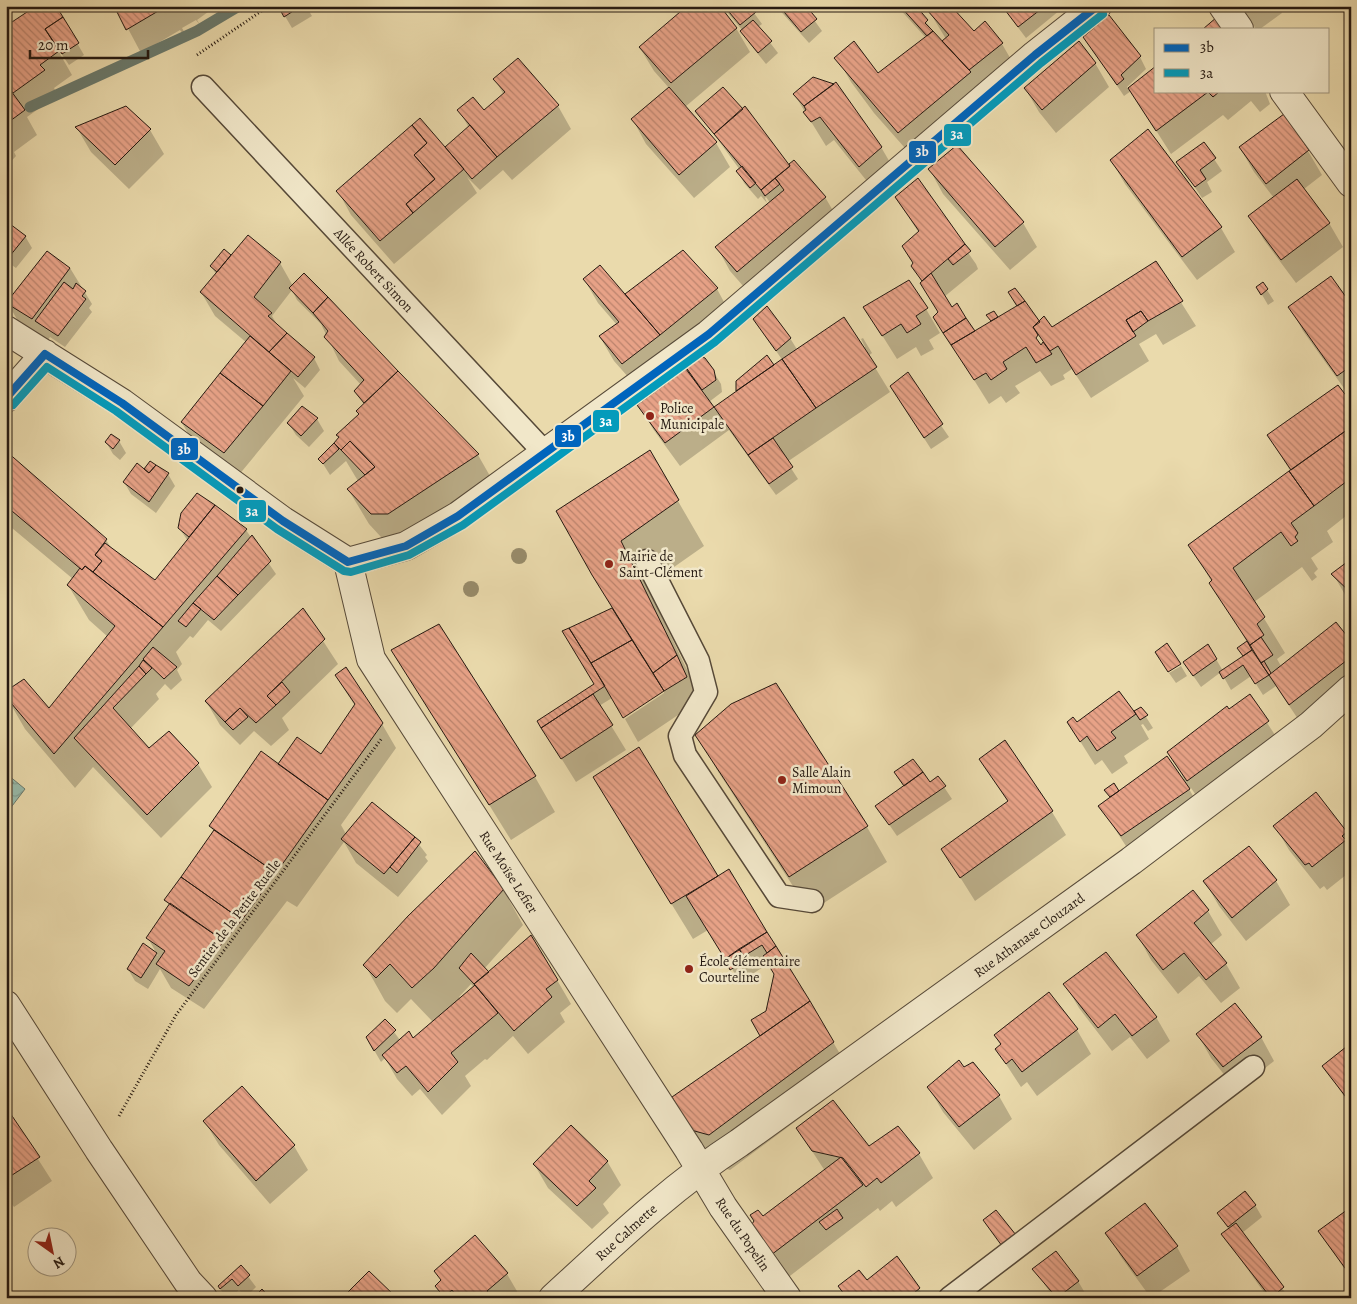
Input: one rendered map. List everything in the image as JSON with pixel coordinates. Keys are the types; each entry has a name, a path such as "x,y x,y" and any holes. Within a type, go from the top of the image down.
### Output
{"street":[{"path":"6,330 122,403 283,521 348,562 406,546 458,516 709,334 1035,55 1097,6"},
{"path":"1223,6 1238,28"},
{"path":"1285,92 1351,183"},
{"path":"6,398 45,354"},
{"name":"Rue Moïse Lefier","path":"348,562 371,659 700,1169"},
{"name":"Rue Athanase Clouzard","path":"700,1169 739,1143 893,1022 1132,861 1312,725 1351,689"},
{"path":"6,1005 99,1150 188,1282 203,1298"},
{"name":"Rue Calmette","path":"553,1298 658,1203 700,1169"},
{"name":"Rue du Popelin","path":"700,1169 723,1208 786,1298"}],"lane":[{"name":"Allée Robert Simon","path":"204,87 545,453"},
{"path":"647,561 698,662 706,692 680,736 685,755 779,896 812,902"},
{"path":"950,1298 1252,1067"}],"path":[{"path":"204,87 192,68 198,53 263,10 261,6"},
{"name":"Sentier de la Petite Ruelle","path":"99,1150 176,1015 404,709"}],"water":[{"path":"8,775 25,789 6,814 6,778"}],"building":[{"path":"36,6 56,6 63,17 45,29 59,51 40,65 45,70 13,93 6,84 6,26"},
{"path":"114,6 171,6 173,9 168,11 165,7 126,30"},
{"path":"278,6 301,6 284,17"},
{"path":"687,6 720,6 737,28 671,83 639,47"},
{"path":"724,6 751,6 756,12 740,25"},
{"path":"779,6 806,6 817,19 801,32"},
{"path":"900,6 916,6 928,20 925,23 933,31 927,36"},
{"path":"932,6 951,6 974,31 985,21 1003,43 969,70 942,41 949,35 927,10"},
{"path":"1002,6 1045,6 1018,27"},
{"path":"1109,15 1141,56 1121,75 1124,79 1117,85 1083,37"},
{"path":"63,17 79,43 62,54 45,29"},
{"path":"1217,17 1225,28 1204,28"},
{"path":"753,20 772,41 758,53 740,31"},
{"path":"933,31 971,72 898,133 834,58 854,41 878,73"},
{"path":"1079,41 1096,63 1042,110 1024,88"},
{"path":"518,58 559,105 497,157 457,110 473,97 484,110 505,92 493,79"},
{"path":"1154,68 1154,92 1208,92 1156,131 1128,88"},
{"path":"813,77 834,84 804,106 793,94"},
{"path":"836,82 882,147 859,167 820,117 811,122 803,112 806,110 804,106"},
{"path":"6,84 25,110 6,124"},
{"path":"669,87 717,142 679,175 631,119"},
{"path":"723,87 743,109 714,134 695,111"},
{"path":"1208,92 1219,92 1213,97"},
{"path":"126,106 151,129 115,165 75,127"},
{"path":"745,106 790,166 761,190 714,134"},
{"path":"1284,114 1309,150 1266,184 1239,147"},
{"path":"420,118 464,169 413,213 406,204 435,179 414,155 427,143 412,125"},
{"path":"412,125 427,143 414,155 435,179 406,204 413,213 380,241 336,191"},
{"path":"470,125 497,157 472,179 445,147"},
{"path":"1148,129 1222,227 1182,257 1110,160"},
{"path":"1204,142 1216,158 1200,170 1206,179 1195,187 1176,162"},
{"path":"957,145 1024,222 995,247 928,169"},
{"path":"794,160 826,197 737,272 715,247 784,190 775,178 790,166 789,164"},
{"path":"742,166 756,183 750,188 736,171"},
{"path":"775,178 780,184 765,196 761,190"},
{"path":"918,178 965,244 922,281 911,266 913,263 902,246 919,231 895,197"},
{"path":"1297,179 1330,223 1281,260 1248,216"},
{"path":"6,221 26,236 9,257 6,255"},
{"path":"248,235 281,262 254,297 272,313 268,316 287,333 269,352 200,292"},
{"path":"965,244 971,251 953,265 948,259"},
{"path":"224,249 231,255 217,272 210,266"},
{"path":"683,250 718,288 660,335 625,294"},
{"path":"47,251 70,268 32,319 6,303"},
{"path":"1156,261 1183,301 1148,321 1141,311 1126,320 1136,336 1076,375 1058,346 1050,351 1033,327 1044,316 1052,327"},
{"path":"600,265 660,335 622,364 599,336 619,322 583,279"},
{"path":"304,273 328,297 313,313 289,288"},
{"path":"931,273 952,307 957,303 966,318 943,333 933,317 938,312 920,283"},
{"path":"1331,276 1351,304 1351,366 1337,376 1288,307"},
{"path":"909,280 928,308 916,316 921,324 907,333 901,324 882,336 863,307"},
{"path":"64,282 73,289 76,283 86,291 82,296 86,299 58,336 35,321"},
{"path":"1263,282 1268,289 1261,295 1256,287"},
{"path":"1015,288 1025,301 1017,306 1008,292"},
{"path":"328,297 398,371 364,403 354,391 364,380 324,337 328,331 313,313"},
{"path":"1025,301 1040,322 1033,327 1038,335 1036,338 1041,345 1043,342 1052,354 1036,363 1026,347 1003,362 1007,369 991,380 986,373 974,380 951,345"},
{"path":"767,306 791,338 776,351 753,319"},
{"path":"994,311 998,317 991,321 986,315"},
{"path":"1141,311 1148,321 1133,332 1126,320"},
{"path":"844,317 877,367 816,408 782,359"},
{"path":"966,318 975,331 951,345 943,333"},
{"path":"287,333 315,357 298,377 269,352"},
{"path":"250,336 291,371 263,406 220,373"},
{"path":"767,355 774,365 736,391 736,381"},
{"path":"700,356 705,358 714,370 716,380 702,390 685,366"},
{"path":"782,359 816,408 748,455 714,407"},
{"path":"686,369 714,407 665,443 637,405"},
{"path":"398,371 479,454 388,514 371,514 347,489 375,467 350,441 341,450 334,443 339,437 336,435 359,414 356,411"},
{"path":"908,372 943,424 924,438 890,386"},
{"path":"220,373 263,406 224,453 181,422"},
{"path":"1338,385 1351,402 1351,427 1291,470 1267,435"},
{"path":"302,406 318,418 301,436 287,423"},
{"path":"1351,427 1351,478 1314,506 1289,471"},
{"path":"111,434 120,440 113,449 105,442"},
{"path":"773,438 793,467 769,484 748,455"},
{"path":"350,441 375,467 365,475 341,450"},
{"path":"334,443 339,449 323,464 318,459"},
{"name":"Mairie de Saint-Clément","path":"650,450 679,500 621,541 677,655 653,673 592,575 556,511"},
{"path":"6,451 107,539 95,555 102,561 93,572 85,566 82,570 6,506"},
{"path":"150,461 156,465 149,473 144,469"},
{"path":"137,463 149,473 156,465 169,473 149,502 123,482"},
{"path":"1289,471 1314,506 1291,523 1298,533 1295,537 1298,541 1291,546 1281,532 1233,568 1265,617 1257,624 1264,635 1250,645 1209,583 1212,580 1188,545"},
{"path":"197,493 215,505 189,537 178,528 181,513"},
{"path":"215,505 247,529 163,627 93,572 102,561 95,555 105,543 155,580"},
{"path":"252,535 271,561 238,595 217,576"},
{"path":"1351,559 1351,593 1331,574"},
{"path":"85,566 163,627 54,754 6,697 6,691 24,679 49,708 115,626 67,585 80,568 82,570"},
{"path":"217,576 238,595 214,620 193,603"},
{"path":"193,603 201,609 186,627 178,621"},
{"path":"303,608 325,639 267,696 276,705 256,723 240,708 225,722 205,701"},
{"path":"612,608 632,640 591,663 569,628"},
{"path":"1336,622 1351,641 1351,657 1289,705 1269,675"},
{"path":"439,624 536,776 489,805 391,650"},
{"path":"569,628 605,686 541,728 537,721 594,684 562,631"},
{"path":"1261,637 1273,655 1261,663 1250,645"},
{"path":"632,640 664,691 623,718 591,663"},
{"path":"1247,641 1252,650 1243,656 1237,648"},
{"path":"1167,643 1181,664 1168,672 1155,652"},
{"path":"1208,644 1217,659 1193,676 1183,662"},
{"path":"153,647 177,667 164,679 143,659"},
{"path":"1252,650 1269,675 1255,684 1243,665 1223,679 1219,672"},
{"path":"677,655 687,677 664,691 653,673"},
{"path":"143,660 152,668 146,674 139,666"},
{"path":"1264,661 1271,673 1269,675 1261,663"},
{"path":"139,666 146,674 113,708 149,748 169,731 199,763 147,815 74,738"},
{"path":"346,667 383,723 328,800 278,764 297,737 321,754 355,704 335,675"},
{"path":"282,682 290,692 276,705 267,696"},
{"name":"Salle Alain Mimoun","path":"776,683 868,826 789,877 695,735 731,704"},
{"path":"1119,691 1136,714 1111,732 1116,738 1097,751 1087,736 1080,742 1067,722 1073,717 1077,722"},
{"path":"593,694 613,725 561,759 541,728"},
{"path":"1250,694 1269,721 1187,781 1167,752 1227,706 1229,709"},
{"path":"1141,707 1148,715 1140,720 1134,711"},
{"path":"240,708 248,717 233,730 225,722"},
{"path":"1005,740 1053,811 960,878 941,849 1008,801 979,759"},
{"path":"639,747 718,876 671,904 593,777"},
{"path":"261,751 328,800 276,873 209,826"},
{"path":"1167,756 1190,789 1121,836 1098,806"},
{"path":"913,759 923,772 904,786 894,772"},
{"path":"923,772 930,782 938,776 946,786 889,825 875,806"},
{"path":"1114,783 1119,791 1110,797 1104,790"},
{"path":"1316,792 1347,832 1342,836 1346,840 1312,867 1309,863 1305,865 1273,826"},
{"path":"372,802 415,837 384,874 341,839"},
{"path":"214,830 276,873 242,920 181,877"},
{"path":"415,837 421,842 397,873 390,867"},
{"path":"1249,846 1277,880 1232,918 1203,881"},
{"path":"475,851 504,889 434,968 412,988 390,964 376,978 363,965 408,916"},
{"path":"729,869 767,932 725,959 686,896"},
{"path":"181,877 242,920 224,941 164,900"},
{"path":"1193,890 1209,910 1194,923 1227,963 1206,980 1184,953 1163,970 1136,935"},
{"path":"170,903 224,941 189,986 156,964 165,951 146,938"},
{"path":"767,932 776,946 767,953 762,945 744,956 739,949"},
{"path":"531,935 558,980 546,989 552,997 514,1031 474,984"},
{"path":"143,943 157,953 141,978 127,969"},
{"path":"776,946 810,1001 760,1036 751,1020 766,1011 774,974 763,956"},
{"path":"739,949 746,960 730,970 725,959"},
{"path":"1106,952 1157,1017 1132,1036 1115,1014 1098,1028 1063,984"},
{"path":"471,953 489,972 474,984 459,968"},
{"path":"475,985 498,1013 451,1053 458,1062 428,1092 406,1066 397,1073 382,1055 409,1031 413,1038"},
{"path":"1049,992 1078,1029 1022,1072 1012,1059 1006,1064 995,1049 1001,1044 994,1035"},
{"path":"810,1001 834,1042 709,1135 691,1130 672,1097"},
{"path":"1235,1003 1262,1037 1223,1067 1196,1034"},
{"path":"385,1019 396,1030 374,1051 366,1037"},
{"path":"1351,1043 1351,1099 1349,1101 1322,1066"},
{"path":"959,1060 964,1067 973,1062 1000,1095 959,1127 927,1087"},
{"path":"242,1086 295,1145 256,1181 203,1121"},
{"path":"833,1100 869,1146 898,1126 920,1153 881,1183 877,1178 866,1187 843,1158 812,1151 796,1128"},
{"path":"6,1107 40,1157 6,1179"},
{"path":"571,1125 608,1161 589,1181 596,1188 577,1206 533,1164"},
{"path":"841,1157 863,1185 771,1255 752,1224 754,1221 750,1215 758,1210 763,1216"},
{"path":"1245,1191 1256,1205 1228,1227 1217,1213"},
{"path":"1145,1203 1178,1246 1137,1276 1105,1233"},
{"path":"1351,1207 1351,1263 1345,1268 1318,1231"},
{"path":"837,1209 843,1218 826,1230 819,1222"},
{"path":"996,1210 1016,1235 1002,1246 983,1220"},
{"path":"1236,1223 1284,1287 1271,1298 1221,1234"},
{"path":"475,1235 508,1273 487,1291 493,1298 458,1298 452,1290 444,1297 435,1286 441,1280 434,1271"},
{"path":"1056,1251 1079,1281 1057,1298 1032,1269"},
{"path":"897,1256 920,1288 908,1298 847,1298 838,1286 859,1270 867,1280"},
{"path":"241,1265 250,1275 238,1286 232,1279 220,1289 218,1286"},
{"path":"369,1271 397,1298 342,1298"},
{"path":"262,1289 270,1298 253,1298"}],"waterway":[{"path":"30,107 197,31 239,6"}],"transit line":[{"name":"3b","path":"6,398 45,354 122,403 283,521 348,562 406,546 458,516 709,334 1035,55 1097,6"},
{"name":"3a","path":"13,405 47,367 116,411 277,529 344,571 351,572 409,555 463,525 715,342 1041,63 1103,14"}],"place":[{"name":"Police Municipale","path":"650,416"},
{"name":"Mairie de Saint-Clément","path":"609,564"},
{"name":"Salle Alain Mimoun","path":"782,780"},
{"name":"École élémentaire Courteline","path":"689,969"}]}
